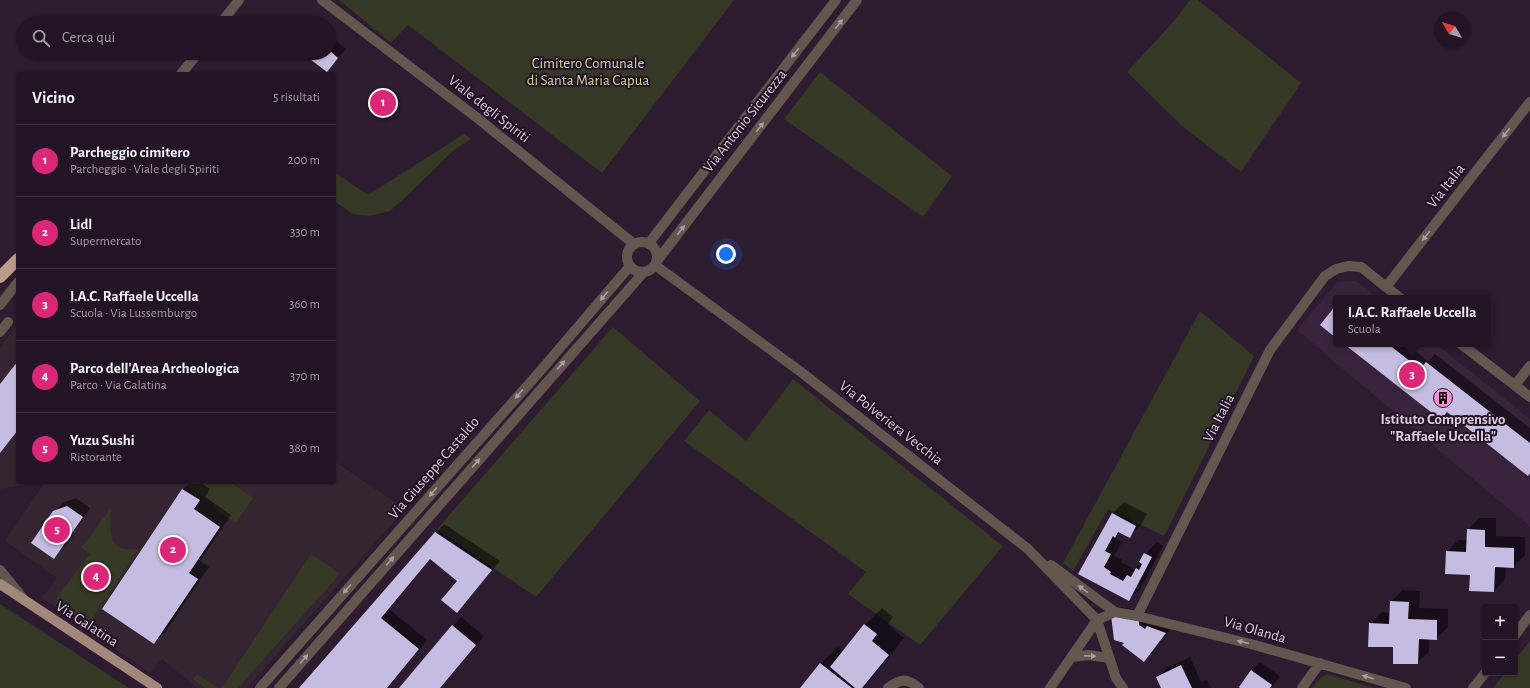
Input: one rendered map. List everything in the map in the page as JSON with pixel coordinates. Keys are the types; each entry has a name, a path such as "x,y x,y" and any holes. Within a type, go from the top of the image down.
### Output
{"highway":[{"path":"0,277 16,261"}],"main road":[{"name":"Via Galatina","path":"0,584 157,688"}],"street":[{"path":"226,16 239,0"},
{"name":"Viale degli Spiriti","path":"322,0 476,117 634,244"},
{"name":"Via Antonio Sicurezza","path":"649,244 836,0"},
{"name":"Via Antonio Sicurezza","path":"656,263 857,0"},
{"path":"183,72 192,60"},
{"name":"Via Italia","path":"1137,616 1270,350 1325,276 1336,269 1348,266 1360,267 1386,287 1530,102"},
{"path":"639,242 649,244 656,251 656,263 652,269 642,273 633,270 627,257 630,248 639,242"},
{"name":"Via Polveriera Vecchia","path":"656,263 801,372 1028,549 1097,620"},
{"name":"Via Giuseppe Castaldo","path":"260,688 537,375 630,266"},
{"name":"Via Giuseppe Castaldo","path":"279,688 642,273"},
{"path":"0,305 16,285"},
{"path":"1386,287 1396,295"},
{"path":"0,332 8,322"},
{"path":"1465,347 1530,397"},
{"path":"1515,385 1530,366"},
{"path":"1028,549 1115,612"},
{"path":"0,570 26,602"},
{"path":"1050,688 1097,620 1115,612"},
{"name":"Via Olanda","path":"1115,612 1251,644 1406,688"},
{"path":"1518,631 1530,615"},
{"path":"1097,620 1116,678 1123,688"},
{"path":"1071,658 1089,655 1109,658"},
{"path":"1302,688 1320,663"},
{"path":"1473,688 1483,676"},
{"path":"888,688 895,683 904,680 911,681 920,688"}],"shaded area":[{"path":"1356,281 1374,295 1333,295 1333,347 1440,347 1530,419 1530,527 1297,330 1337,282"},
{"path":"16,327 16,484 29,484 0,489 0,347"},
{"path":"336,462 405,509 247,688 197,688 162,659 150,673 42,598 57,578 5,541 44,484 336,484"}],"green space":[{"name":"Cimitero Comunale di Santa Maria Capua","path":"339,0 734,0 602,173 408,25 391,43"},
{"path":"1190,0 1198,0 1301,83 1241,172 1181,125 1127,72 1173,22"},
{"path":"820,72 952,176 923,217 784,119"},
{"path":"464,134 471,139 454,150 390,211 369,216 353,214 336,202 336,173 368,195"},
{"path":"1200,311 1254,356 1164,536 1108,509 1073,571 1063,563"},
{"path":"613,327 700,401 536,597 437,529"},
{"path":"793,379 1003,546 920,645 848,594 866,572 684,441 709,410 746,441"},
{"path":"233,484 253,498 236,523 212,507 214,503 186,485"},
{"path":"111,508 110,525 112,539 115,544 121,548 139,549 89,624 54,601 90,554 81,548"},
{"path":"311,554 340,574 238,688 222,688"},
{"path":"0,604 129,688 0,688"},
{"path":"1530,641 1530,688 1493,688 1503,676 1518,676 1518,656"},
{"path":"197,674 218,688 205,688 193,679"},
{"path":"1327,674 1375,688 1312,688 1319,679"}],"building":[{"path":"336,56 338,58 327,72 311,60 336,60"},
{"path":"1333,309 1333,336 1320,325"},
{"name":"Istituto Comprensivo \"Raffaele Uccella\"","path":"1348,347 1392,347 1420,369 1426,362 1530,443 1530,473 1528,476 1447,412 1441,420"},
{"path":"16,364 16,433 0,453 0,384"},
{"path":"182,489 200,500 194,509 220,527 189,573 198,579 154,644 102,609"},
{"path":"67,506 83,517 54,559 31,543 53,511"},
{"path":"1112,513 1136,526 1130,538 1118,532 1115,538 1113,536 1105,551 1111,554 1104,567 1111,572 1110,574 1123,581 1127,575 1131,577 1136,568 1139,570 1142,564 1139,562 1144,553 1152,557 1129,601 1078,574"},
{"path":"1467,529 1485,530 1485,547 1514,548 1514,568 1495,567 1494,592 1469,591 1470,575 1445,574 1446,551 1466,552"},
{"path":"435,532 492,570 457,613 441,600 457,581 430,559 381,618 419,649 387,688 299,688"},
{"path":"1390,601 1409,602 1408,619 1437,620 1437,640 1419,639 1418,664 1393,664 1393,647 1368,647 1369,623 1389,624"},
{"path":"1111,615 1139,621 1139,625 1145,629 1147,626 1166,633 1144,662 1122,645 1124,643 1114,640"},
{"path":"864,624 877,634 872,641 889,655 862,688 855,688 830,667"},
{"path":"452,625 476,645 440,688 399,688"},
{"path":"820,663 852,688 800,688"},
{"path":"1181,665 1192,688 1161,688 1156,677"},
{"path":"1251,670 1272,685 1270,688 1240,688 1239,687"}],"place":[{"name":"Parcheggio cimitero","path":"383,103"},
{"name":"I.A.C. Raffaele Uccella","path":"1412,375"},
{"name":"Istituto Comprensivo \"Raffaele Uccella\"","path":"1443,398"},
{"name":"Yuzu Sushi","path":"57,530"},
{"name":"Lidl","path":"173,550"},
{"name":"Parco dell'Area Archeologica","path":"96,577"}]}
